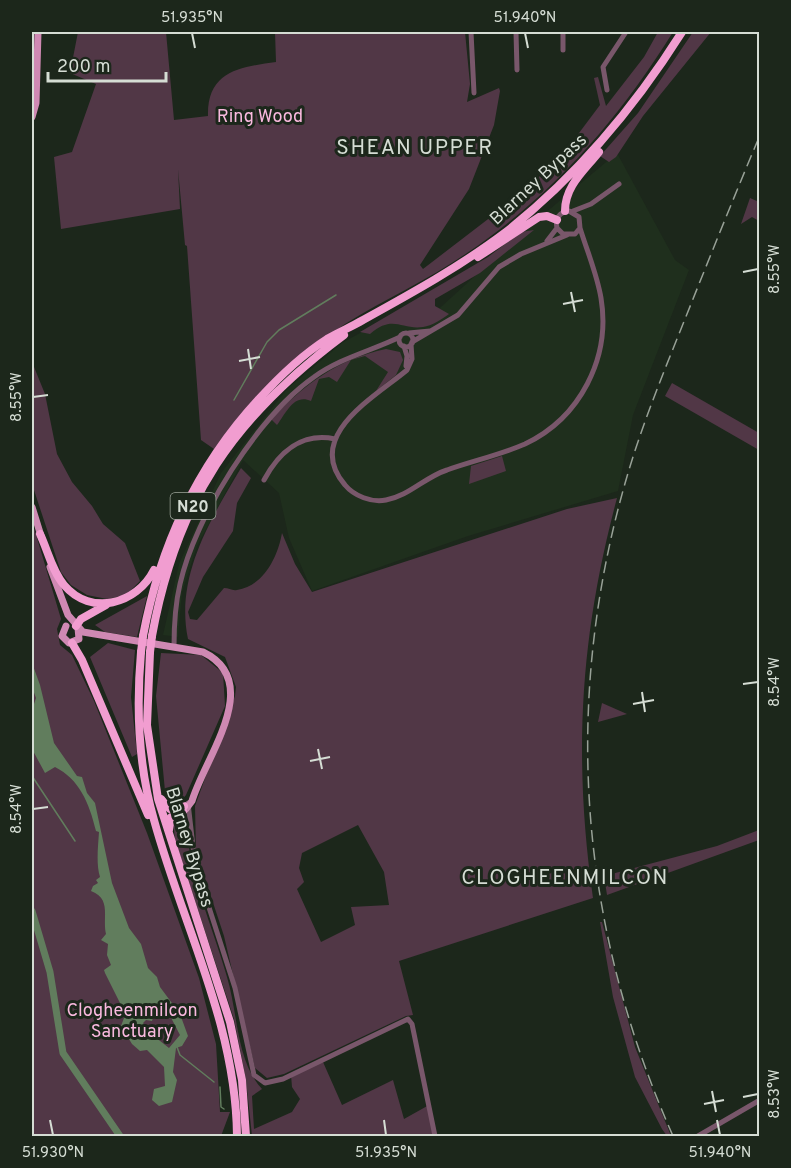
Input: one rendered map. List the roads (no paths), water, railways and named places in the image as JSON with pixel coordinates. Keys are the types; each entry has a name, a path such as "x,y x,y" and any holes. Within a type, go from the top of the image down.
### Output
{"highway":[{"name":"Blarney Bypass","path":"237,1137 228,1056 219,1016 165,858 153,818 142,762 138,710 143,636 157,575 177,521 213,455 250,409 294,364 327,339 361,322 463,262 505,232 552,193 590,155 632,105 682,32"},
{"path":"569,211 566,197 570,187 612,136 632,105"},
{"path":"463,262 474,260 539,217 547,216 557,224"},
{"name":"Blarney Bypass","path":"246,1137 242,1080 230,1022 170,842 153,777 147,725 152,636 160,596 176,543 219,460 236,436 279,387 361,322"},
{"path":"76,627 89,614 108,604 126,600 148,582 177,521"},
{"path":"40,534 63,585 87,601 108,604"},
{"path":"76,641 165,858"},
{"path":"153,777 166,807 172,810 187,806"},
{"path":"170,842 169,819 187,806"}],"main road":[{"path":"32,117 36,103 38,32"},
{"path":"32,507 58,591 66,626 62,636 67,643 103,638"},
{"path":"58,591 76,627 76,641"},
{"path":"66,626 76,627 85,633 103,638 174,647 211,656 225,670 231,688 230,709 187,806"}],"street":[{"path":"471,32 474,93"},
{"path":"516,32 517,70"},
{"path":"563,32 563,51"},
{"path":"607,90 603,67 626,32"},
{"path":"382,346 412,343 458,315 499,267 550,238 557,224 569,211 591,204 619,184"},
{"path":"409,333 412,343 412,359 405,371 344,422 335,439 332,456 339,478 359,496 384,501 400,496 435,473 516,448 550,429 569,412 593,375 600,352 603,326 601,298 580,228 581,220 591,204"},
{"path":"569,211 581,220"},
{"path":"557,224 588,253"},
{"path":"537,247 569,235 580,228"},
{"path":"174,647 175,609 188,556 199,530 243,451 268,419 302,385 335,363 382,346 409,333 431,331"},
{"path":"400,337 407,356 405,371"},
{"path":"264,480 273,463 296,443 316,438 335,439"},
{"path":"187,806 191,820 195,864 235,988 254,1075 265,1083 283,1079 408,1019 412,1024 435,1137"},
{"path":"698,1137 759,1100"}],"waterway":[{"path":"234,400 267,342 279,330 336,295"},
{"path":"32,776 75,841"},
{"path":"32,911 50,972 63,1053 120,1136"},
{"path":"177,1047 180,1055 214,1082"},
{"path":"220,1087 221,1107 224,1109"}],"railway":[{"path":"673,1136 642,1057 617,978 600,897 590,816 588,734 592,652 604,570 636,447 665,368 760,135"}],"district":[{"name":"SHEAN UPPER","path":"415,147"},
{"name":"CLOGHEENMILCON","path":"565,877"}],"park label":[{"name":"Ring Wood","path":"260,116"},
{"name":"Clogheenmilcon Sanctuary","path":"132,1020"}]}
